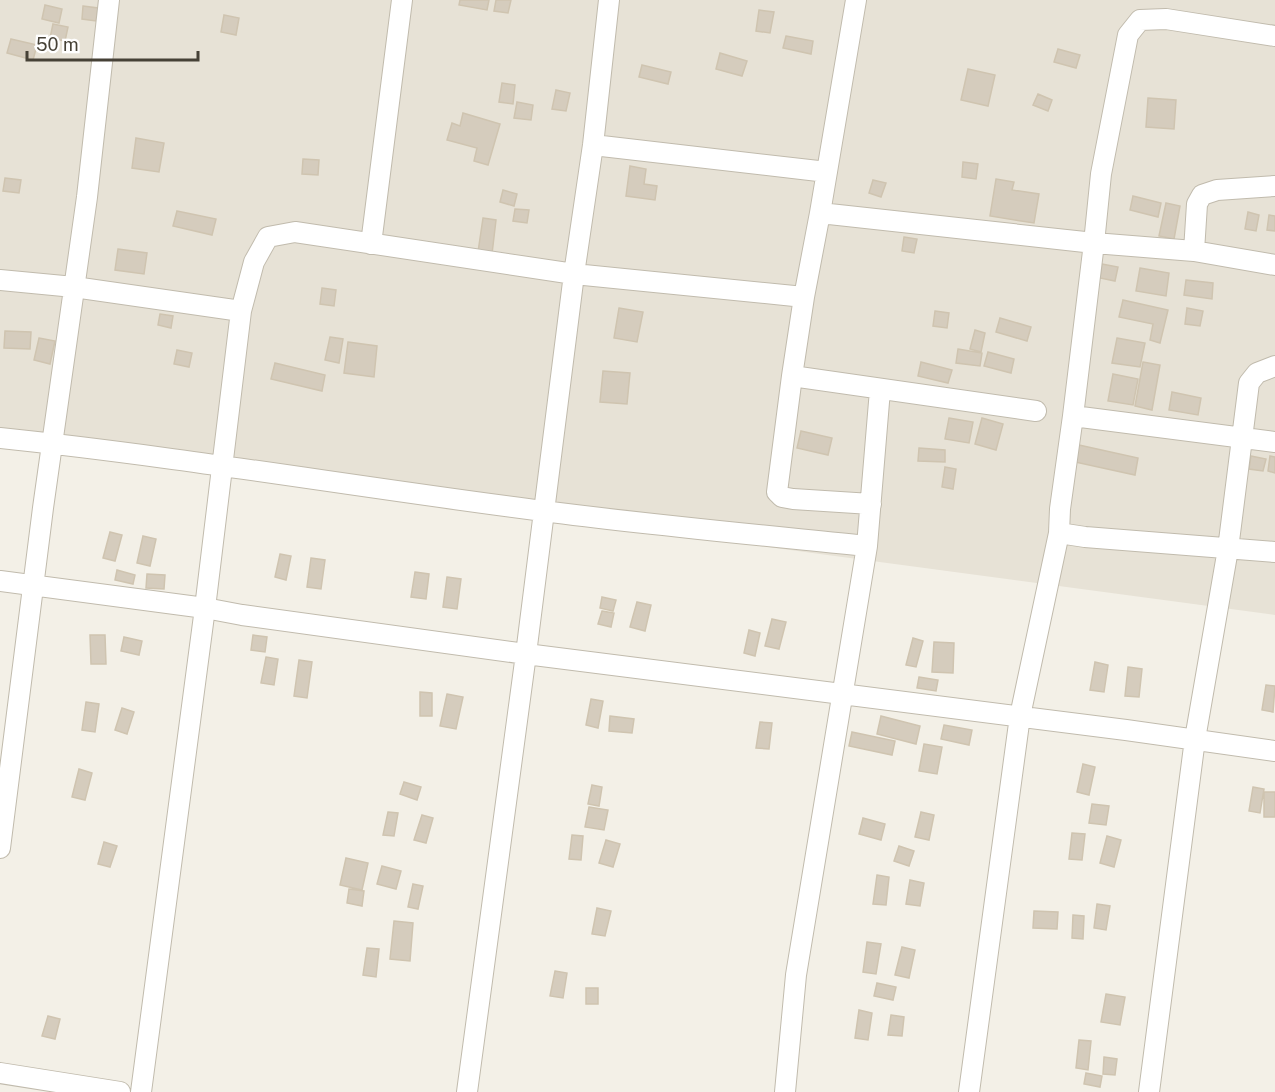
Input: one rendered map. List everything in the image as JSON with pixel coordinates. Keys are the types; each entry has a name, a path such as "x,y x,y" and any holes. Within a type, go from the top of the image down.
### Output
{"street":[{"path":"0,848 33,585 87,197 109,0"},
{"path":"371,244 402,0"},
{"path":"467,1092 574,274 593,145 609,0"},
{"path":"856,0 804,297 777,492 782,497 793,499 870,504"},
{"path":"969,1092 1020,717 1059,533 1101,174 1128,35 1140,20 1166,19 1275,36"},
{"path":"593,145 827,172"},
{"path":"1194,251 1197,204 1202,195 1217,190 1275,186"},
{"path":"820,213 1094,243 1194,251 1275,265"},
{"path":"141,1092 205,608 241,310 254,262 268,237 295,232 574,274 804,297"},
{"path":"0,279 241,310"},
{"path":"1149,1092 1195,740 1228,549 1249,383 1257,373 1275,366"},
{"path":"792,376 1036,411"},
{"path":"785,1092 796,975 867,546 880,390"},
{"path":"1073,416 1275,442"},
{"path":"0,438 544,511 867,546"},
{"path":"1059,533 1275,552"},
{"path":"0,581 526,654 1275,751"},
{"path":"0,1072 120,1092"}],"shaded area":[{"path":"0,0 1275,0 1275,615 0,444"}],"building":[{"path":"460,0 489,0 487,10 459,5"},
{"path":"496,0 511,0 508,13 494,11"},
{"path":"45,5 62,9 59,23 42,19"},
{"path":"83,6 98,8 96,21 82,19"},
{"path":"759,10 774,12 770,33 756,31"},
{"path":"224,15 239,18 236,35 221,32"},
{"path":"53,24 68,27 65,41 50,38"},
{"path":"786,36 813,41 811,54 783,48"},
{"path":"11,39 37,45 33,60 7,53"},
{"path":"1058,49 1080,55 1076,68 1054,62"},
{"path":"720,53 747,61 742,76 716,69"},
{"path":"642,65 671,72 668,84 639,77"},
{"path":"968,69 995,75 988,106 961,100"},
{"path":"502,83 515,85 513,104 499,102"},
{"path":"556,90 570,93 566,111 552,109"},
{"path":"1038,94 1052,100 1048,111 1033,105"},
{"path":"1148,98 1176,100 1174,129 1146,127"},
{"path":"517,102 533,105 531,120 514,118"},
{"path":"463,113 500,124 488,165 474,161 477,148 447,140 452,123 460,126"},
{"path":"136,138 164,143 159,172 132,168"},
{"path":"303,159 319,160 318,175 302,174"},
{"path":"963,162 978,164 976,179 962,177"},
{"path":"630,166 646,169 644,184 657,186 655,200 626,196"},
{"path":"5,178 21,180 19,193 3,191"},
{"path":"996,179 1014,182 1012,190 1039,194 1034,223 990,216"},
{"path":"873,180 886,183 881,197 869,193"},
{"path":"503,190 517,194 514,206 500,202"},
{"path":"1133,196 1161,203 1158,217 1130,210"},
{"path":"1166,203 1180,206 1174,239 1159,236"},
{"path":"515,209 529,210 527,223 513,221"},
{"path":"177,211 216,219 212,235 173,226"},
{"path":"1248,212 1259,215 1256,231 1245,229"},
{"path":"1269,215 1275,216 1275,231 1267,230"},
{"path":"483,218 496,220 492,254 478,252"},
{"path":"904,237 917,239 914,253 902,251"},
{"path":"118,249 147,253 144,274 115,270"},
{"path":"1102,264 1118,267 1115,281 1100,278"},
{"path":"1140,268 1169,273 1166,296 1136,291"},
{"path":"1186,280 1213,283 1212,299 1184,295"},
{"path":"322,288 336,290 334,306 320,304"},
{"path":"1123,300 1168,310 1160,343 1150,340 1153,324 1119,317"},
{"path":"619,308 643,312 637,342 614,338"},
{"path":"1187,308 1203,311 1200,326 1185,324"},
{"path":"935,311 949,313 947,328 933,326"},
{"path":"160,314 173,316 171,328 158,325"},
{"path":"1000,318 1031,327 1027,341 996,332"},
{"path":"975,330 985,333 981,352 970,349"},
{"path":"5,331 31,332 30,349 4,348"},
{"path":"330,337 343,339 339,363 325,360"},
{"path":"39,338 55,341 50,364 34,360"},
{"path":"1117,338 1145,343 1140,367 1112,363"},
{"path":"348,342 377,346 374,377 344,373"},
{"path":"958,349 982,353 980,366 956,363"},
{"path":"177,350 192,353 189,367 174,364"},
{"path":"988,352 1014,359 1011,373 984,366"},
{"path":"921,362 952,370 948,383 918,376"},
{"path":"1143,362 1160,365 1152,410 1135,406"},
{"path":"275,363 325,375 322,391 271,379"},
{"path":"603,371 630,373 627,404 600,402"},
{"path":"1113,374 1138,379 1133,405 1108,401"},
{"path":"1172,392 1201,398 1198,415 1169,410"},
{"path":"949,418 973,422 969,443 945,439"},
{"path":"982,418 1003,424 996,450 975,444"},
{"path":"801,431 832,438 828,455 797,448"},
{"path":"1079,445 1138,458 1135,475 1075,462"},
{"path":"919,448 945,450 945,462 918,461"},
{"path":"1251,456 1266,459 1263,471 1249,469"},
{"path":"1270,456 1275,457 1275,473 1268,471"},
{"path":"945,467 956,469 953,489 942,487"},
{"path":"110,532 122,535 115,561 103,558"},
{"path":"143,536 156,539 150,566 137,563"},
{"path":"280,554 291,556 286,580 275,577"},
{"path":"311,558 325,560 321,589 307,587"},
{"path":"117,570 135,575 133,584 115,580"},
{"path":"415,572 429,574 426,599 411,597"},
{"path":"147,574 165,575 164,589 146,588"},
{"path":"447,577 461,579 457,609 443,607"},
{"path":"602,597 616,600 613,611 600,608"},
{"path":"637,602 651,605 645,631 630,627"},
{"path":"602,611 614,613 611,627 598,624"},
{"path":"772,619 786,622 779,649 765,646"},
{"path":"749,630 760,633 755,656 744,653"},
{"path":"90,635 105,635 106,664 91,664"},
{"path":"253,635 267,637 265,652 251,650"},
{"path":"124,637 142,641 139,655 121,651"},
{"path":"913,638 923,641 916,667 906,665"},
{"path":"934,642 954,643 953,673 932,672"},
{"path":"266,657 278,659 274,685 261,683"},
{"path":"299,660 312,662 307,698 294,696"},
{"path":"1095,662 1108,665 1104,692 1090,690"},
{"path":"1128,667 1142,669 1139,697 1125,696"},
{"path":"919,677 938,680 936,691 917,688"},
{"path":"1266,685 1275,686 1273,712 1262,710"},
{"path":"420,692 432,693 432,716 420,716"},
{"path":"447,694 463,697 456,729 440,726"},
{"path":"591,699 603,701 598,728 586,725"},
{"path":"86,702 99,704 95,732 82,730"},
{"path":"122,708 134,712 127,734 115,730"},
{"path":"610,716 634,719 632,733 609,731"},
{"path":"881,716 920,726 916,744 877,734"},
{"path":"760,722 772,723 769,749 756,748"},
{"path":"944,725 972,730 969,745 941,739"},
{"path":"852,732 895,741 892,755 849,746"},
{"path":"924,744 942,747 937,774 919,771"},
{"path":"1083,764 1095,767 1089,795 1077,792"},
{"path":"79,769 92,773 85,800 72,797"},
{"path":"404,782 421,787 417,800 400,794"},
{"path":"592,785 602,787 599,806 588,804"},
{"path":"1253,787 1264,789 1260,813 1249,811"},
{"path":"1264,792 1275,792 1275,817 1264,817"},
{"path":"1092,804 1109,806 1106,825 1089,823"},
{"path":"589,807 608,810 604,830 585,827"},
{"path":"388,812 398,813 394,836 383,835"},
{"path":"921,812 934,815 929,840 915,837"},
{"path":"422,815 433,818 426,843 414,840"},
{"path":"863,818 885,824 881,840 859,834"},
{"path":"1072,833 1085,834 1082,860 1069,859"},
{"path":"572,835 583,836 581,860 569,859"},
{"path":"1107,836 1121,840 1114,867 1100,863"},
{"path":"606,840 620,844 613,867 599,863"},
{"path":"104,842 117,846 110,867 98,864"},
{"path":"899,846 914,851 909,866 894,861"},
{"path":"346,858 368,863 362,890 340,885"},
{"path":"382,866 401,871 396,889 377,884"},
{"path":"877,875 889,877 886,905 873,904"},
{"path":"910,880 924,883 920,906 906,904"},
{"path":"413,884 423,886 418,909 408,907"},
{"path":"349,889 364,891 362,906 347,903"},
{"path":"1097,904 1110,906 1106,930 1094,928"},
{"path":"597,908 611,911 605,936 592,934"},
{"path":"1034,911 1058,912 1057,929 1033,928"},
{"path":"1073,915 1084,916 1083,939 1072,938"},
{"path":"394,921 413,923 410,961 390,959"},
{"path":"867,942 881,944 876,974 863,972"},
{"path":"902,947 915,950 909,978 895,975"},
{"path":"367,948 379,949 376,977 363,975"},
{"path":"555,971 567,973 563,998 550,996"},
{"path":"877,983 896,987 893,1000 874,996"},
{"path":"586,988 598,988 598,1004 586,1004"},
{"path":"1106,994 1125,997 1120,1025 1101,1022"},
{"path":"859,1010 872,1013 868,1040 855,1038"},
{"path":"891,1015 904,1017 902,1036 888,1035"},
{"path":"48,1016 60,1019 55,1039 42,1036"},
{"path":"1079,1040 1091,1041 1088,1070 1076,1068"},
{"path":"1104,1057 1117,1059 1115,1075 1103,1074"},
{"path":"1086,1073 1102,1076 1100,1087 1084,1084"}]}
